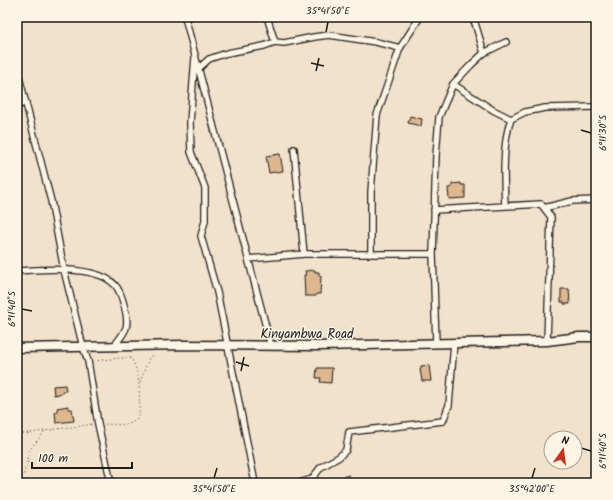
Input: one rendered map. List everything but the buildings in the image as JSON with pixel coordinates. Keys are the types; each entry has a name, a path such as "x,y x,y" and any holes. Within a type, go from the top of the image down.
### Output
{"street":[{"path":"185,17 272,346"},
{"path":"267,17 275,42"},
{"path":"371,254 371,192 377,115 400,48 420,17"},
{"path":"471,17 475,23 484,53"},
{"path":"198,69 209,59 227,53 264,46 275,42 284,43 329,35 376,42 400,48"},
{"path":"436,344 433,254 438,117 453,84 484,53 506,42"},
{"path":"195,57 190,122 191,152 205,188 205,221 202,236 217,292 255,483"},
{"path":"17,69 51,201 64,270 82,347 88,361 98,424 111,483"},
{"path":"453,84 493,110 511,119"},
{"path":"17,106 26,102"},
{"path":"505,206 506,148 508,126 511,119 525,112 546,108 596,107"},
{"path":"294,149 304,254"},
{"path":"544,208 572,201 596,200"},
{"path":"434,210 541,204 551,217 547,341"},
{"path":"248,259 304,254 433,254"},
{"path":"17,271 47,269 92,273 115,285 126,310 127,326 114,346"},
{"name":"Kinyambwa Road","path":"17,348 436,344 547,341 596,337"},
{"path":"299,483 312,481 321,467 339,457 346,450 349,432 443,421 449,405 454,343"}],"path":[{"path":"139,383 149,358 154,354"},
{"path":"23,434 98,424 127,424 137,420 139,416 139,383 137,372 131,358 88,361"},
{"path":"22,478 27,464 28,452 45,431"}]}
